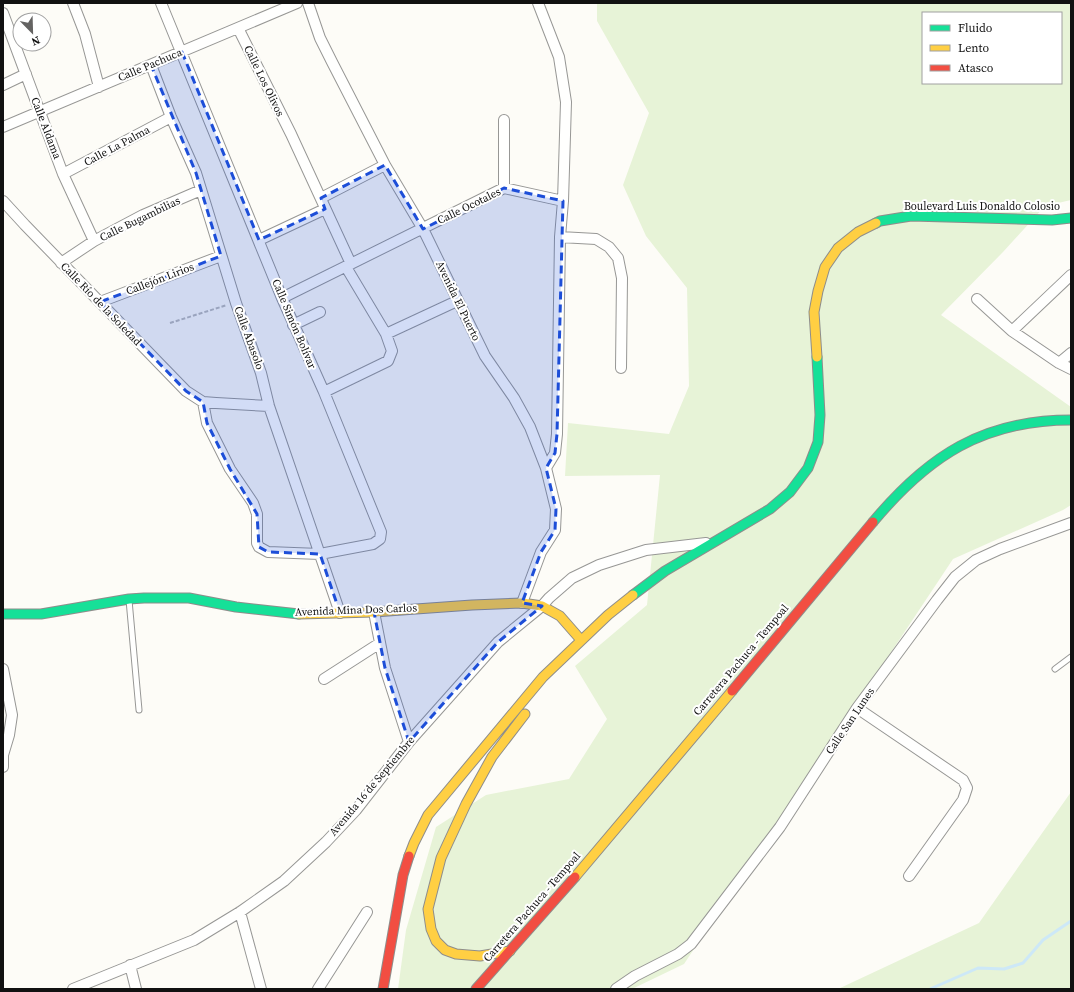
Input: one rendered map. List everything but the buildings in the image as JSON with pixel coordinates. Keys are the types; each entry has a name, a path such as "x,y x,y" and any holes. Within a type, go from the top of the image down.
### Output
{"main road":[{"name":"Boulevard Luis Donaldo Colosio","path":"712,542 770,509 790,492 808,468 818,442 820,414 814,312 818,291 826,267 838,248 858,232 880,221 911,216 1052,220 1071,218"},
{"name":"Carretera Pachuca - Tempoal","path":"476,989 510,952 642,797 889,502 911,480 941,457 972,439 1002,428 1031,422 1071,420"},
{"path":"383,989 403,875 414,843 428,815 543,677 581,640 641,588 712,542"},
{"name":"Avenida Mina Dos Carlos","path":"3,614 41,614 129,599 189,598 236,607 303,614 374,612 522,603 542,606 560,616 581,640"},
{"path":"510,952 480,956 456,954 445,950 436,941 431,929 428,909 440,858 466,804 492,757 530,708 543,677"}],"street":[{"path":"73,3 85,34 99,86"},
{"name":"Calle Simón Bolívar","path":"161,3 293,325 324,392 381,532 380,539 373,544 320,554 268,552 259,547 256,543 257,514 253,503 226,462 207,423 203,402"},
{"name":"Calle Pachuca","path":"3,127 298,3"},
{"name":"Avenida El Puerto","path":"308,3 320,38 385,166 422,229 485,356 514,398 527,422 546,468 556,510 555,530 542,552 522,603"},
{"path":"538,3 559,57 566,102 563,201 560,237 557,434 555,453 546,468"},
{"name":"Calle Aldama","path":"3,13 63,174 94,241"},
{"name":"Calle Los Olivos","path":"238,28 321,198"},
{"name":"Calle Abasolo","path":"151,65 171,117 196,173 236,302 261,372 269,406 340,613"},
{"path":"3,85 26,74"},
{"name":"Calle La Palma","path":"63,174 171,117"},
{"path":"504,120 504,188"},
{"path":"324,392 388,361 392,351 386,334 348,266 321,198 385,166"},
{"name":"Calle Ocotales","path":"422,229 485,196 504,188 563,201"},
{"name":"Calle Bugambilias","path":"62,264 94,241 143,214 201,190"},
{"name":"Calle Río de la Soledad","path":"3,201 62,264 186,391 203,402"},
{"path":"259,240 326,208"},
{"path":"282,298 422,229"},
{"path":"560,237 596,239 609,247 618,258 622,278 621,368"},
{"name":"Callejón Lirios","path":"100,302 221,256"},
{"path":"1012,331 1071,275"},
{"path":"977,299 1012,331 1059,363 1071,369"},
{"path":"386,334 458,301"},
{"path":"293,325 320,312"},
{"path":"1059,363 1071,354"},
{"path":"203,402 216,404 269,406"},
{"name":"Calle San Lunes","path":"616,989 634,976 678,954 691,944 771,840 857,708 955,577 976,560 1000,549 1071,523"},
{"path":"542,606 572,578 599,565 646,550 712,542"},
{"name":"Avenida 16 de Septiembre","path":"73,989 194,940 240,912 284,881 326,842 356,810 409,742 498,642 542,606"},
{"path":"374,612 385,668 409,742"},
{"path":"324,679 380,642"},
{"path":"3,669 12,715 9,735 3,755 3,767"},
{"path":"857,708 963,780 966,788 963,800 909,876"},
{"path":"240,912 261,989"},
{"path":"318,989 367,912"},
{"path":"130,965 136,989"}],"lane":[{"path":"129,599 140,710"},
{"path":"1055,669 1071,656"}],"path":[{"path":"170,323 236,302"}],"highlighted area":[{"path":"182,52 259,240 325,209 321,198 385,165 423,229 504,188 563,201 557,434 555,453 546,468 556,509 555,530 541,552 522,603 542,606 498,642 409,742 385,668 374,612 340,613 320,554 268,552 259,547 257,514 230,469 207,423 203,402 186,391 100,302 221,256 196,173 151,65"}],"green space":[{"path":"597,3 1071,3 1071,200 1045,206 1003,252 941,315 1071,407 1071,505 1063,510 953,559 684,964 632,989 398,989 406,930 436,827 486,795 569,779 607,719 575,666 647,605 660,475 565,476 568,423 669,434 689,386 687,288 646,236 623,185 649,113 597,21"},
{"path":"1071,792 1071,989 838,989 979,923"}],"waterway":[{"path":"930,989 978,968 1004,969 1023,963 1043,940 1071,921"}],"traffic: fast":[{"path":"876,223 911,216 1052,220 1071,218"},
{"path":"633,595 665,571 770,509 790,492 808,468 818,442 820,415 817,357"},
{"path":"873,522 915,478 960,446 984,435 1011,427 1039,422 1071,420"},
{"path":"3,614 41,614 129,599 144,598 189,598 236,607 299,614"}],"traffic: slow":[{"path":"817,357 814,312 825,267 838,248 858,232 876,223"},
{"path":"409,856 428,815 543,677 608,615 633,595"},
{"path":"299,614 374,612 522,603 542,606 560,616 581,640"},
{"path":"575,877 732,691"},
{"path":"510,951 480,956 456,954 445,950 436,941 431,929 428,909 441,858 466,804 492,757 525,714"}],"traffic: jam":[{"path":"732,691 873,522"},
{"path":"383,989 403,875 409,856"},
{"path":"476,989 575,877"}]}
